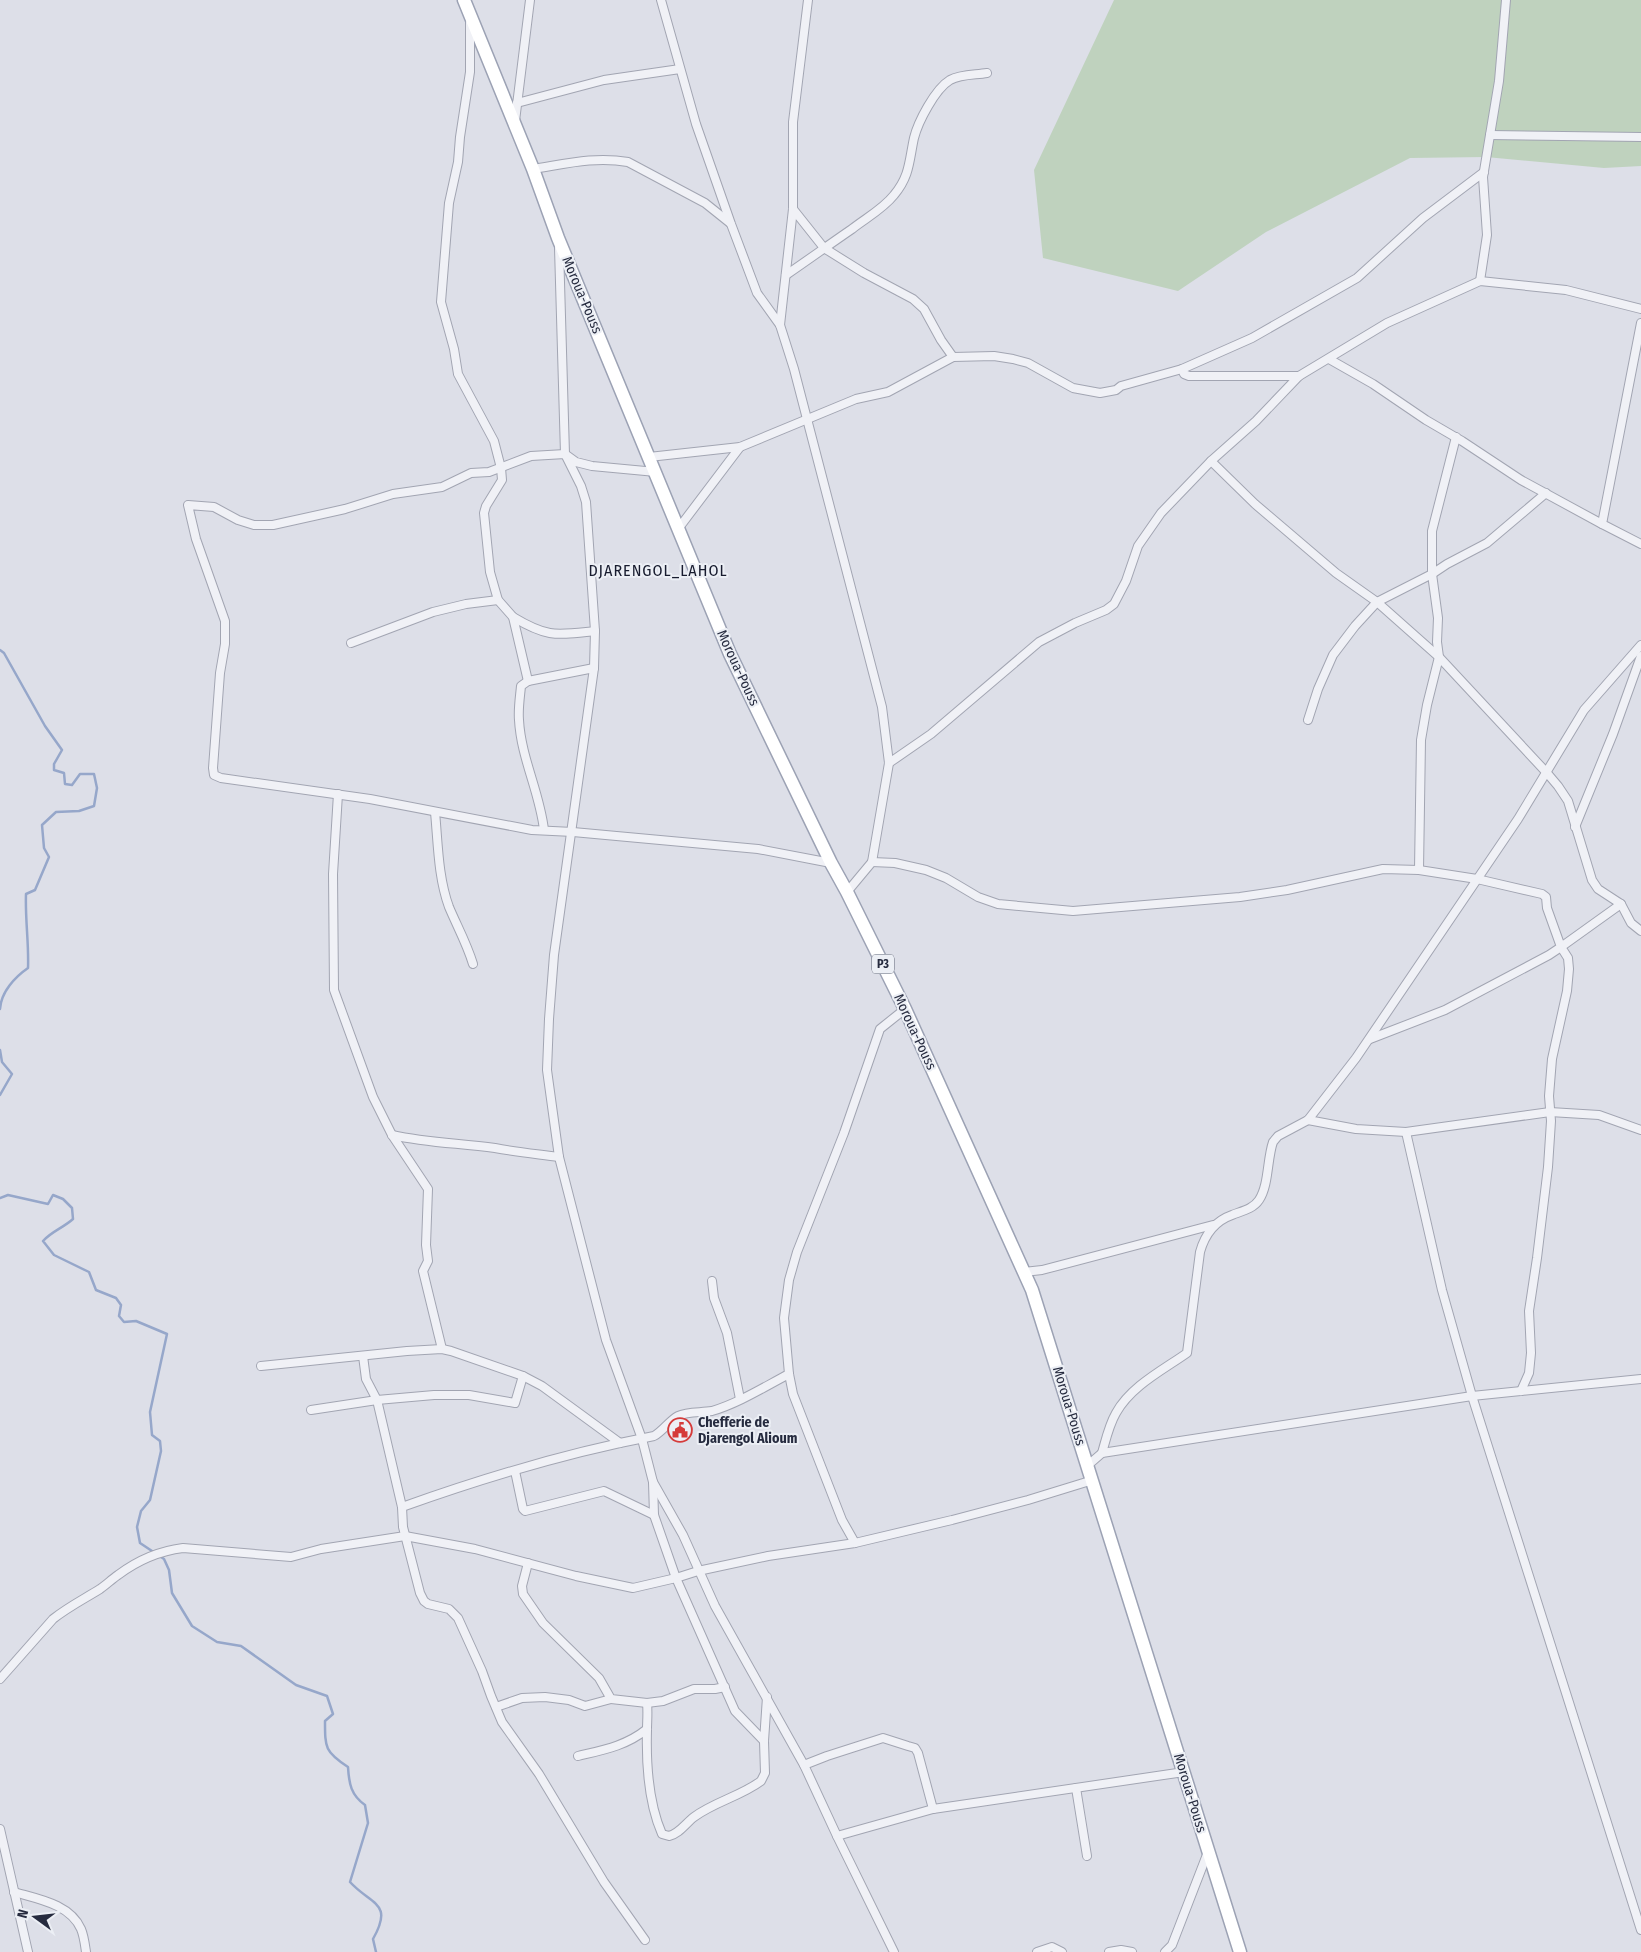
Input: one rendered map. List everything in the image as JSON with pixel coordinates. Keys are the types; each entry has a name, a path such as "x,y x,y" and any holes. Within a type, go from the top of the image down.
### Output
{"main road":[{"name":"Moroua-Pouss","path":"464,0 515,123 558,238 730,654 831,863 905,1010 1032,1290 1240,1952"}],"street":[{"path":"515,123 530,0"},
{"path":"661,0 698,131 731,224 754,285 780,325 794,369 805,419 882,707 888,763 872,862 847,892"},
{"path":"780,325 793,209 793,122 808,0"},
{"path":"1480,281 1487,235 1483,182 1499,81 1506,0"},
{"path":"469,14 470,72 458,162 450,203 441,302 452,340 458,374 494,441 501,468 502,480 486,506 484,521 490,572 498,600 513,617 533,629 546,633 560,634 595,631"},
{"path":"518,103 604,80 680,69"},
{"path":"786,275 877,211 893,197 903,183 908,171 914,138 924,113 942,86 950,80 961,76 987,73"},
{"path":"1490,135 1641,137"},
{"path":"533,169 589,160 628,162 705,203 731,224"},
{"path":"649,458 740,447 856,399 888,392 953,358 994,356 1013,359 1028,363 1073,388 1100,392 1116,390 1121,386 1182,369 1252,338 1357,278 1423,218 1484,172"},
{"path":"793,209 824,248 864,273 913,299 929,316 953,358"},
{"path":"558,238 565,454 581,486 586,502 595,631 594,668 554,955 547,1070 559,1157 606,1340 642,1439 653,1482 654,1515 676,1578 735,1711 764,1741"},
{"path":"888,763 931,734 1039,642 1075,623 1106,610 1114,604 1126,581 1138,546 1161,513 1212,461 1256,421 1299,376 1387,323 1480,281 1566,290 1641,309"},
{"path":"1602,524 1641,323"},
{"path":"1329,359 1373,384 1515,476 1641,544"},
{"path":"1182,369 1184,374 1189,376 1299,376"},
{"path":"1419,870 1421,740 1427,705 1439,657 1437,642 1438,618 1432,574 1434,521 1456,437"},
{"path":"678,529 740,447"},
{"path":"656,472 592,466 576,462 565,454 528,456 489,472 471,474 442,487 393,494 345,509 273,525 254,525 238,520 214,507 188,505 196,539 225,621 225,644 217,705 214,775 221,778 338,794 532,830 758,849 831,863"},
{"path":"1212,461 1255,504 1336,573 1377,602 1439,657 1547,773 1568,802 1592,880 1598,888 1621,904 1631,923 1641,931"},
{"path":"1308,720 1318,689 1333,655 1346,636 1377,602 1487,543 1546,493"},
{"path":"351,643 433,612 466,604 498,600"},
{"path":"513,617 528,681"},
{"path":"1024,1272 1051,1267 1213,1225 1251,1208 1259,1200 1263,1191 1273,1142 1278,1136 1308,1120 1368,1040 1547,773 1584,710 1641,645"},
{"path":"1575,827 1613,734 1641,656"},
{"path":"544,830 541,805 529,771 519,721 521,686 528,681 594,668"},
{"path":"338,794 333,856 334,990 373,1098 392,1135 428,1189 426,1245 428,1261 424,1271 442,1349"},
{"path":"435,812 440,864 449,906 465,940 473,964"},
{"path":"872,862 894,863 926,870 946,878 978,897 998,904 1073,911 1240,897 1287,890 1383,869 1419,870 1477,879 1545,896 1561,947 1568,958 1569,969 1567,991 1552,1059 1549,1096 1548,1167 1529,1311 1531,1353 1528,1373 1521,1391"},
{"path":"1368,1040 1445,1010 1549,955 1621,904"},
{"path":"855,1543 842,1520 829,1482 797,1407 788,1374 784,1318 789,1280 797,1252 844,1133 880,1029 905,1010"},
{"path":"1308,1120 1356,1129 1406,1132 1550,1112 1599,1116 1641,1130"},
{"path":"1406,1132 1442,1290 1472,1396 1641,1930"},
{"path":"392,1135 418,1141 494,1148 515,1153 559,1157"},
{"path":"1088,1466 1102,1453 1109,1428 1117,1411 1132,1394 1150,1378 1187,1354 1200,1252 1203,1242 1213,1225"},
{"path":"712,1281 714,1298 727,1333 740,1399"},
{"path":"261,1366 442,1349 523,1376 542,1386 620,1443"},
{"path":"363,1356 366,1378 377,1400 420,1593 428,1604 449,1609 458,1618 502,1722 539,1774 604,1882 645,1940"},
{"path":"402,1507 462,1486 515,1471 620,1443 654,1436 663,1431 679,1415 710,1411 740,1399 788,1374"},
{"path":"312,1410 377,1400 455,1394 515,1403 523,1376"},
{"path":"1102,1453 1472,1396 1641,1379"},
{"path":"515,1471 525,1511 604,1491 654,1515"},
{"path":"0,1680 53,1619 101,1589 126,1569 145,1558 166,1550 183,1548 291,1556 406,1536 450,1543 625,1587 641,1587 698,1571 768,1556 855,1543 1028,1500 1093,1480"},
{"path":"653,1482 683,1536 716,1606 804,1765 894,1952"},
{"path":"528,1562 522,1586 523,1594 543,1623 599,1678 611,1699"},
{"path":"496,1707 522,1698 545,1697 569,1700 585,1706 611,1699 647,1703 663,1701 694,1689 715,1690 725,1687"},
{"path":"647,1703 647,1764 650,1795 662,1834 669,1836 676,1833 694,1817 715,1804 761,1780 765,1773 764,1741 767,1697"},
{"path":"578,1756 620,1746 647,1728"},
{"path":"804,1765 883,1738 914,1748 918,1753 932,1809"},
{"path":"837,1836 932,1809 1184,1772"},
{"path":"1076,1788 1087,1856"},
{"path":"0,1830 28,1952"},
{"path":"1164,1952 1172,1945 1208,1851"},
{"path":"14,1892 58,1906 71,1915 82,1930 86,1952"},
{"path":"1037,1952 1052,1947 1062,1952"},
{"path":"1109,1952 1121,1950 1132,1952"}],"green space":[{"path":"1114,0 1641,0 1641,166 1604,168 1486,157 1410,158 1266,232 1178,291 1043,258 1034,170"}],"waterway":[{"path":"0,650 4,653 45,726 62,750 54,764 54,770 64,773 65,784 72,785 80,774 94,774 97,788 94,806 79,811 56,812 42,825 44,848 49,857 35,890 26,894 28,968 18,976 6,991 0,1009"},
{"path":"0,1050 2,1062 12,1074 0,1095"},
{"path":"0,1198 8,1195 48,1204 53,1195 63,1199 72,1208 73,1219 43,1241 54,1255 89,1272 96,1290 116,1298 121,1305 119,1316 124,1322 136,1321 167,1334 150,1412 152,1435 160,1441 161,1451 150,1500 141,1511 137,1527 140,1543 164,1559 169,1570 172,1593 192,1626 217,1642 241,1646 296,1685 327,1696 333,1714 325,1721 326,1743 331,1753 348,1767 352,1789 365,1805 368,1823 350,1882 372,1900 380,1911 379,1927 373,1939 376,1952"}],"place":[{"name":"Chefferie de Djarengol Alioum","path":"680,1430"}],"district":[{"name":"DJARENGOL_LAHOL","path":"658,570"}]}
